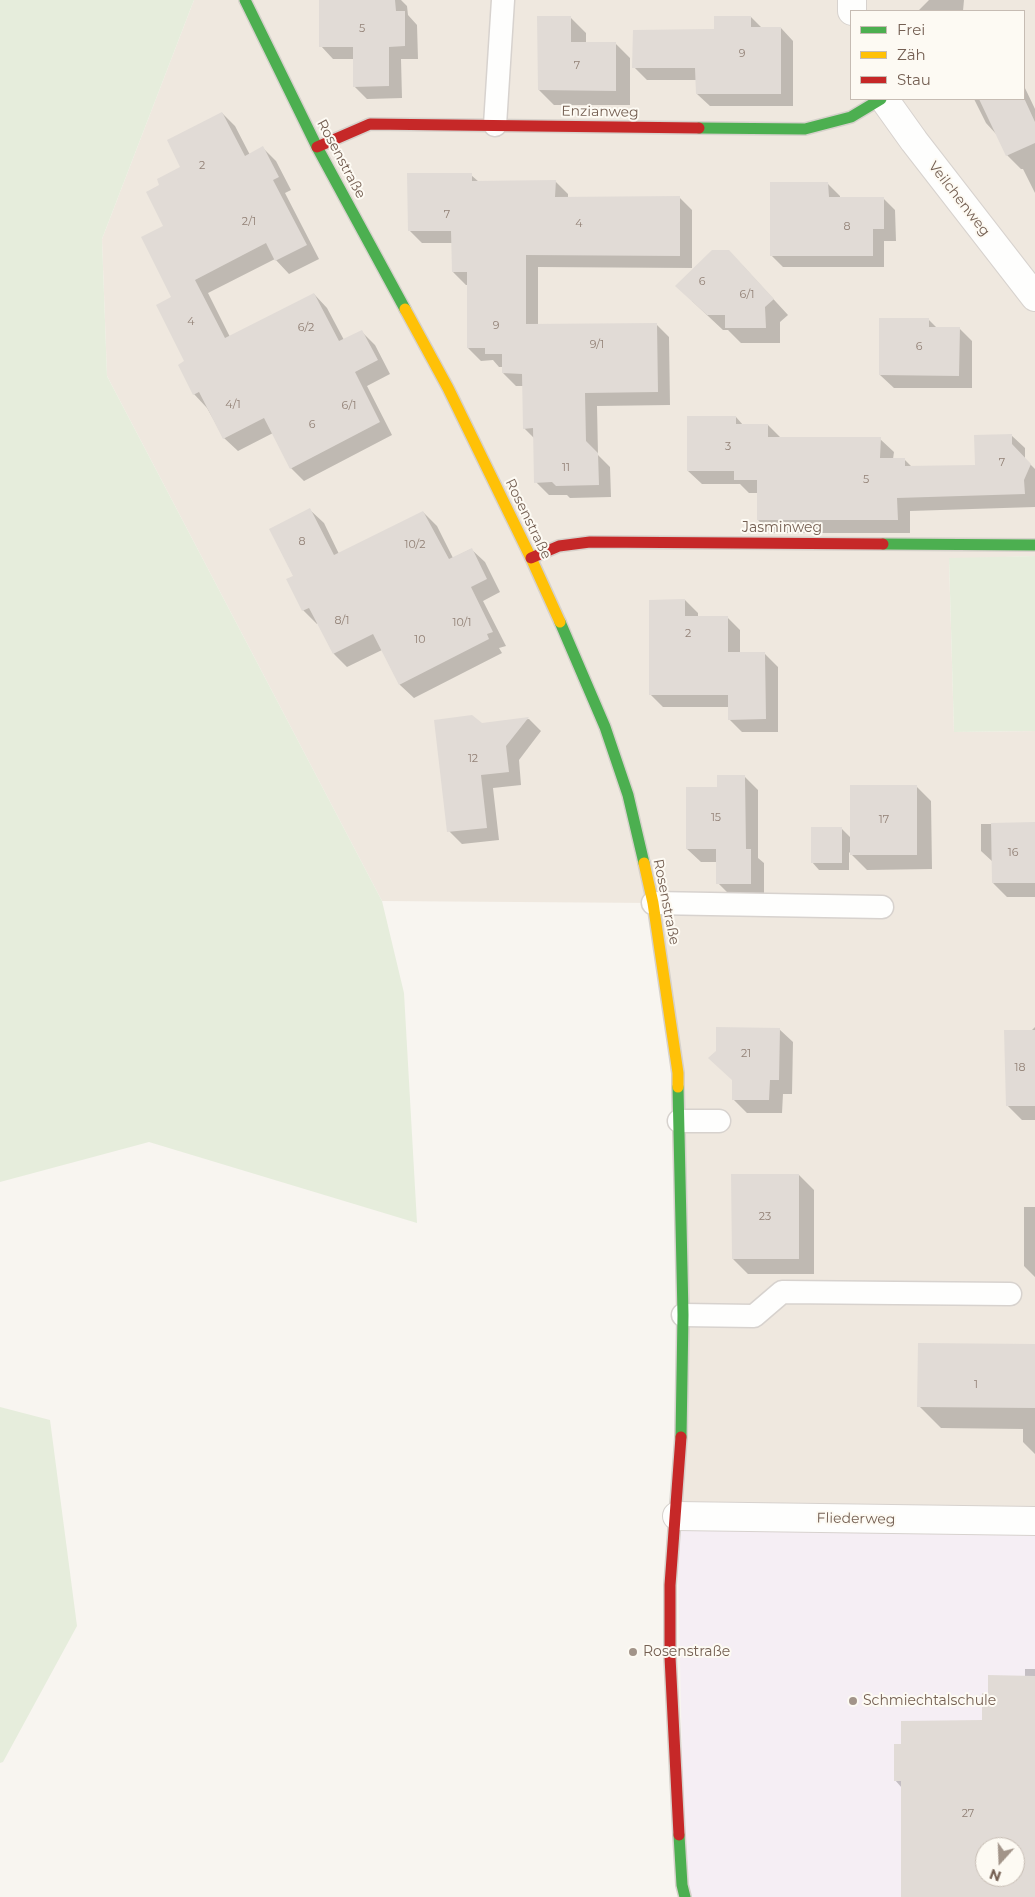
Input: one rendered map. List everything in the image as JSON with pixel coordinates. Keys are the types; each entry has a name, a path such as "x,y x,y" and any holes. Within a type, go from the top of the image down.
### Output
{"street":[{"name":"Rosenstraße","path":"245,0 317,147 448,388 531,558 605,727 628,795 653,903 678,1073 683,1315 682,1453 670,1584 670,1657 682,1875 685,1897"},
{"name":"Enzianweg","path":"317,147 370,124 805,129 851,117 881,100"},
{"name":"Veilchenweg","path":"884,100 1035,297"},
{"name":"Jasminweg","path":"531,558 559,546 590,542 1035,545"},
{"name":"Fliederweg","path":"677,1516 1035,1521"}],"lane":[{"path":"495,125 503,0"},
{"path":"653,903 882,907"},
{"path":"679,1121 719,1121"},
{"path":"683,1315 754,1316 782,1292 1010,1294"}],"shaded area":[{"path":"194,0 1035,0 1035,556 949,559 954,732 1035,731 1035,1521 677,1516 680,1160 653,903 382,901 107,376 102,239"},
{"name":"Schmiechtalschule","path":"677,1516 1035,1521 1035,1897 685,1897"}],"green space":[{"path":"0,0 194,0 102,239 107,376 382,901 404,993 417,1223 149,1142 0,1182"},
{"path":"1035,556 1035,731 954,732 949,558"},
{"path":"0,1407 50,1420 77,1626 3,1762 0,1763"}],"building":[{"path":"319,0 395,0 396,11 405,11 405,46 389,47 389,86 353,87 353,47 319,47"},
{"path":"537,16 571,16 571,42 616,42 616,91 538,90"},
{"path":"714,16 751,16 751,27 781,27 781,94 696,94 695,68 632,68 633,30 714,29"},
{"path":"979,100 1025,100 1035,122 1035,143 1006,156"},
{"path":"222,112 245,156 263,146 279,177 273,180 307,245 275,261 266,243 195,280 225,338 314,293 339,341 362,330 378,360 355,372 380,422 290,469 264,418 223,439 199,392 193,395 178,365 184,361 156,305 171,297 141,237 163,226 146,192 159,185 157,179 180,167 167,140"},
{"path":"407,173 472,173 472,181 556,180 555,197 680,196 680,256 526,255 526,324 657,323 658,392 585,393 586,441 598,453 599,485 556,486 552,482 534,483 533,428 523,429 522,374 502,373 502,354 485,354 485,348 467,348 467,272 452,272 451,231 408,231"},
{"path":"770,182 828,182 829,197 884,197 884,229 873,229 873,256 770,256"},
{"path":"712,250 729,250 774,299 765,307 766,328 725,328 725,315 707,315 675,286"},
{"path":"879,318 929,318 929,327 960,327 959,376 879,375"},
{"path":"687,416 736,416 736,424 768,424 768,437 881,437 880,458 905,458 905,466 975,465 974,435 1012,434 1012,444 1031,464 1024,480 1025,494 897,498 898,520 757,520 757,480 734,480 734,471 687,471"},
{"path":"310,508 334,555 423,511 449,559 472,548 487,579 471,587 493,632 487,634 489,639 399,685 373,634 333,654 309,608 302,611 286,579 293,576 269,529"},
{"path":"685,599 685,616 728,616 728,652 765,652 766,719 728,720 728,695 649,695 649,600"},
{"path":"472,715 482,723 529,717 506,746 509,772 481,775 487,828 447,832 434,720"},
{"path":"717,775 745,775 746,849 751,849 751,884 716,884 716,849 686,849 686,787 717,787"},
{"path":"850,785 917,785 917,855 850,855"},
{"path":"1035,822 1035,883 992,883 991,823"},
{"path":"811,827 842,827 842,863 811,863"},
{"path":"716,1027 780,1028 779,1080 770,1080 769,1100 732,1100 732,1080 708,1058 716,1051"},
{"path":"1004,1030 1035,1030 1035,1106 1006,1106"},
{"path":"731,1174 799,1174 799,1259 732,1259"},
{"path":"918,1343 1035,1344 1035,1408 917,1407"},
{"path":"988,1675 1035,1676 1035,1897 901,1897 901,1781 894,1781 894,1744 901,1744 901,1721 982,1720 982,1693 988,1693"}],"traffic: fast":[{"path":"245,0 317,147 405,309"},
{"path":"699,128 805,129 851,117 879,100"},
{"path":"883,544 1035,545"},
{"path":"560,622 605,727 628,795 644,863"},
{"path":"678,1087 683,1315 681,1437"},
{"path":"679,1835 682,1885 685,1897"}],"traffic: slow":[{"path":"405,309 448,388 560,622"},
{"path":"644,863 653,903 678,1073 678,1087"}],"traffic: jam":[{"path":"317,147 370,124 699,128"},
{"path":"531,558 559,546 590,542 883,544"},
{"path":"679,1835 670,1657 670,1585 681,1437"}],"place":[{"name":"Rosenstraße","path":"633,1652"},
{"name":"Schmiechtalschule","path":"853,1701"}]}
